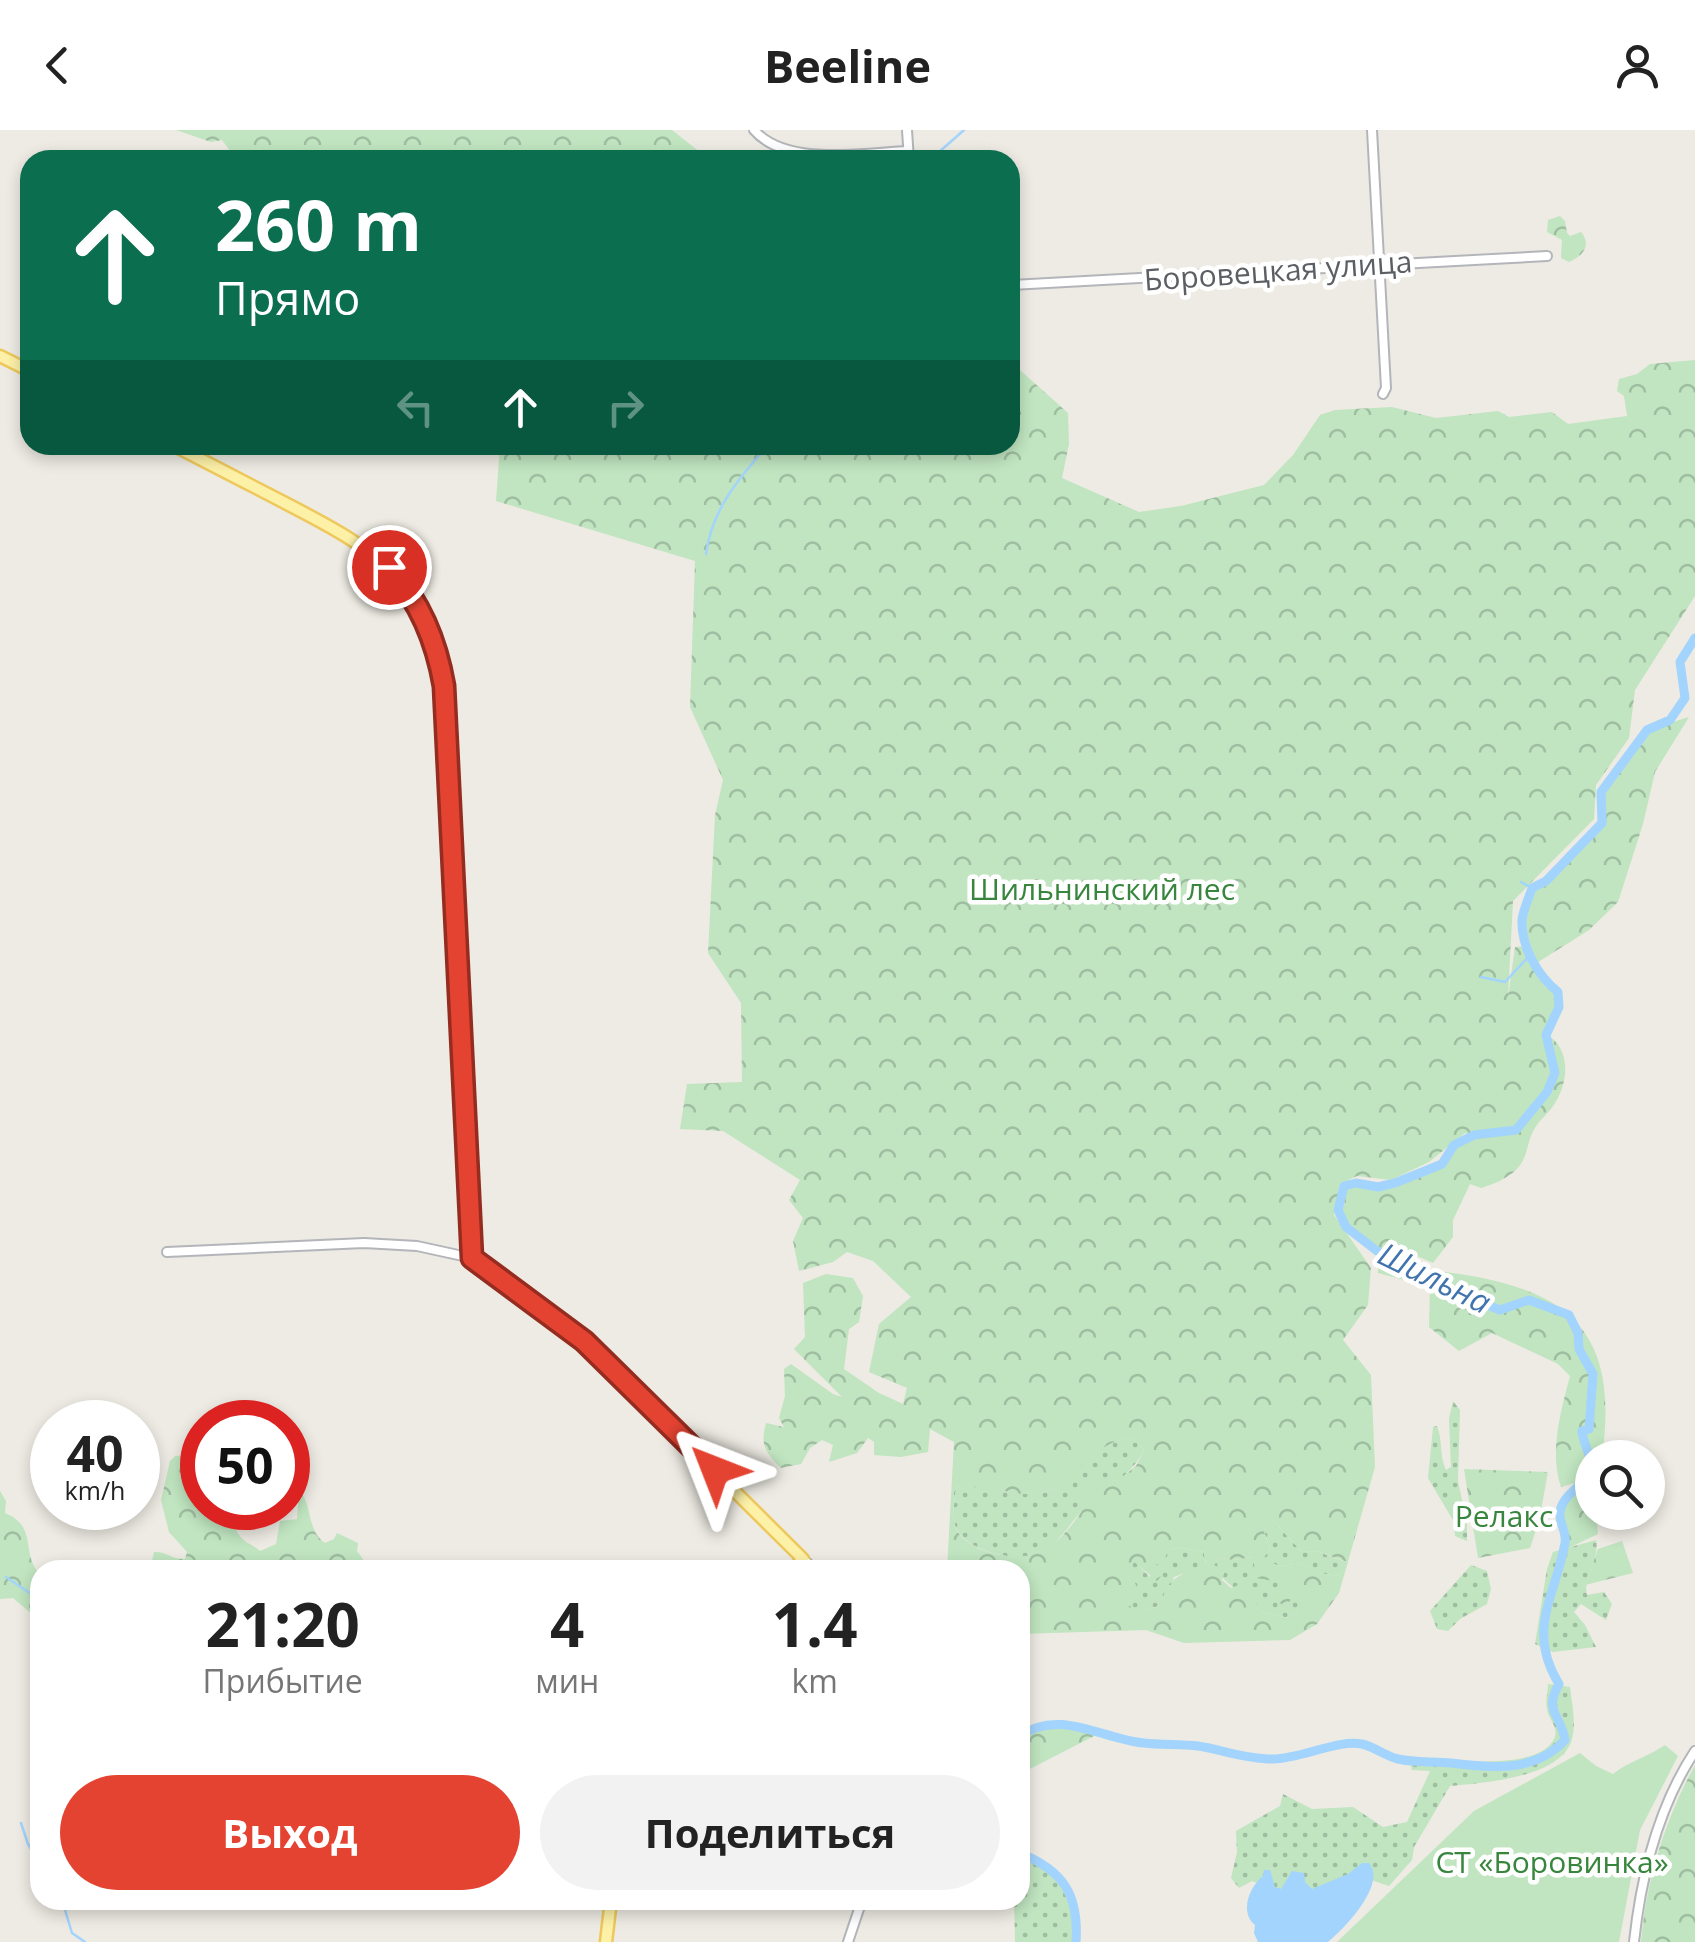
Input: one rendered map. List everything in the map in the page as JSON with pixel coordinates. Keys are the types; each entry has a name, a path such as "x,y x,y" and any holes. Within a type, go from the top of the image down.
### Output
{"main road":[{"path":"192,455 356,540 379,557 408,588 432,638 444,686 472,1258 574,1333 803,1559"},
{"path":"606,1942 610,1910"}],"street":[{"path":"754,130 776,146 790,150"},
{"path":"1372,130 1386,388 1383,394"},
{"name":"Боровецкая улица","path":"1020,284 1546,256"},
{"path":"167,1252 364,1243 417,1246 472,1258"},
{"path":"1634,1942 1644,1882 1668,1799 1695,1752"},
{"path":"848,1942 859,1910"}],"green space":[{"path":"176,130 672,130 697,150 230,150 222,140 211,142"},
{"path":"1560,216 1570,236 1581,232 1586,241 1582,253 1569,262 1561,258 1562,240 1547,232 1548,220"},
{"name":"Шильнинский лес","path":"1695,360 1695,596 1635,690 1629,738 1596,785 1594,819 1513,901 1508,997 1515,947 1526,946 1522,918 1532,888 1546,881 1601,823 1601,792 1647,730 1689,717 1655,772 1618,902 1589,930 1535,964 1544,980 1558,992 1559,1007 1546,1034 1564,1056 1560,1094 1535,1128 1516,1170 1481,1188 1470,1184 1453,1220 1453,1237 1433,1263 1410,1253 1409,1261 1432,1274 1438,1271 1519,1288 1549,1301 1574,1319 1591,1343 1602,1374 1603,1440 1575,1440 1575,1483 1561,1487 1556,1459 1558,1431 1570,1376 1558,1364 1492,1333 1459,1351 1429,1327 1430,1287 1378,1273 1377,1251 1351,1231 1342,1218 1344,1186 1386,1186 1435,1166 1473,1136 1465,1133 1429,1162 1391,1180 1357,1176 1340,1184 1334,1215 1371,1268 1368,1305 1343,1340 1371,1375 1375,1467 1339,1593 1317,1624 1290,1640 1184,1643 1146,1630 1030,1634 1030,1560 948,1560 954,1442 930,1429 928,1452 901,1457 874,1455 874,1442 868,1438 857,1453 829,1462 833,1445 822,1440 810,1448 801,1464 781,1468 765,1448 766,1423 784,1427 779,1418 785,1396 784,1369 791,1364 842,1397 794,1349 805,1337 803,1283 826,1274 853,1278 863,1296 859,1322 849,1329 844,1369 903,1404 907,1388 869,1372 879,1324 911,1297 873,1261 847,1252 833,1262 799,1271 793,1241 803,1218 789,1200 800,1180 723,1131 680,1129 687,1084 742,1082 741,1003 708,953 715,815 723,780 690,707 695,561 496,501 499,455 1020,455 1020,370 1068,413 1069,444 1062,478 1139,512 1181,506 1264,485 1293,455 1320,415 1335,410 1392,407 1436,418 1498,411 1509,417 1552,412 1568,424 1627,416 1624,396 1617,391 1619,379 1637,374 1650,364","holes":["1132,1438 1144,1450 1136,1466 1115,1483 1098,1479 1079,1496 1082,1511 1062,1535 1037,1553 1016,1557 991,1553 968,1542 955,1526 956,1487 1041,1493 1065,1481 1105,1446","1278,1526 1302,1552 1316,1551 1347,1562 1339,1576 1319,1573 1298,1562 1282,1567 1263,1559 1270,1549 1264,1532","1169,1549 1204,1552 1206,1564 1171,1582 1162,1604 1147,1611 1135,1611 1128,1604 1137,1587 1126,1566 1133,1561 1157,1581 1163,1574 1156,1564 1164,1560","1253,1557 1256,1578 1280,1582 1277,1603 1289,1605 1293,1589 1305,1588 1296,1613 1289,1618 1261,1612 1251,1592 1241,1584 1231,1588 1222,1580 1225,1571 1214,1565 1219,1558"]},
{"path":"1453,1401 1460,1410 1458,1481 1467,1541 1455,1536 1454,1522 1428,1478 1433,1427 1437,1426 1439,1432 1446,1470 1451,1467 1449,1419"},
{"path":"1132,1438 1144,1450 1132,1467 1085,1508 1057,1540 1035,1555 1014,1557 989,1552 967,1541 955,1525 956,1487 1041,1493 1065,1481 1105,1446"},
{"path":"180,1456 180,1530 236,1530 260,1551 276,1544 278,1530 310,1530 310,1517 325,1543 337,1533 358,1543 357,1551 364,1560 152,1560 154,1552 185,1559 187,1552 169,1532 161,1500 170,1461"},
{"name":"Релакс","path":"1464,1469 1548,1472 1530,1548 1478,1558"},
{"name":"Шильнинский лес","path":"1575,1490 1575,1530 1598,1530 1598,1534 1562,1551 1560,1511"},
{"path":"0,1491 6,1501 5,1513 26,1533 32,1560 30,1612 13,1598 0,1599"},
{"path":"1278,1526 1302,1552 1316,1551 1348,1563 1339,1576 1319,1573 1298,1562 1282,1567 1262,1559 1270,1549 1264,1531"},
{"path":"1596,1540 1587,1595 1604,1592 1612,1604 1606,1620 1581,1604 1574,1612 1596,1647 1553,1652 1535,1644 1553,1552"},
{"path":"1622,1541 1633,1573 1585,1585 1598,1549"},
{"path":"1169,1549 1204,1552 1206,1565 1174,1577 1162,1604 1135,1612 1128,1604 1126,1566 1133,1560 1150,1577"},
{"path":"1253,1557 1283,1583 1306,1588 1296,1613 1289,1618 1261,1612 1214,1565 1219,1558"},
{"path":"1471,1565 1487,1571 1491,1589 1487,1604 1460,1619 1448,1631 1437,1629 1430,1611"},
{"path":"1548,1684 1570,1687 1574,1729 1563,1754 1551,1764 1518,1776 1450,1786 1414,1847 1412,1860 1389,1886 1359,1876 1319,1889 1294,1891 1252,1881 1239,1888 1231,1878 1237,1852 1236,1831 1280,1806 1283,1794 1312,1809 1353,1807 1383,1827 1407,1822 1430,1771 1412,1770 1408,1757 1487,1762 1528,1757 1544,1750 1555,1735 1546,1706"},
{"path":"1072,1724 1098,1734 1030,1769 1030,1731 1044,1725"},
{"name":"СТ «Боровинка»","path":"1665,1745 1678,1756 1640,1830 1619,1942 1337,1942 1474,1811 1580,1753 1613,1774"},
{"path":"1695,1765 1695,1942 1641,1942 1647,1896 1659,1851"},
{"path":"1030,1858 1036,1859 1060,1874 1068,1886 1077,1913 1080,1942 1015,1942 1014,1910 1030,1910"}],"water":[{"path":"1362,1863 1369,1863 1373,1872 1368,1894 1328,1942 1258,1942 1247,1907 1264,1870 1270,1870 1275,1887 1281,1889 1292,1871 1304,1873 1305,1882 1312,1889 1348,1874"}],"waterway":[{"path":"941,150 964,130"},
{"path":"706,554 721,508 760,455"},
{"name":"Шильна","path":"1030,1731 1065,1725 1144,1743 1198,1746 1273,1759 1353,1743 1367,1745 1393,1758 1496,1767 1540,1758 1565,1740 1553,1707 1559,1684 1549,1665 1544,1630 1565,1543 1562,1506 1589,1469 1582,1431 1589,1429 1593,1374 1579,1349 1578,1333 1569,1315 1529,1300 1500,1310 1452,1291 1432,1274 1377,1251 1346,1227 1338,1210 1344,1186 1395,1183 1442,1164 1454,1145 1474,1135 1516,1130 1547,1092 1555,1073 1546,1035 1559,1007 1558,992 1544,978 1528,950 1522,930 1525,908 1532,888 1546,881 1602,823 1601,792 1647,730 1670,720 1685,698 1680,662 1695,638"},
{"path":"1521,882 1532,888"},
{"path":"1481,977 1505,982 1530,955"},
{"path":"6,1577 30,1593"},
{"path":"21,1823 30,1847"},
{"name":"Шильна","path":"1030,1858 1048,1868 1066,1887 1075,1911 1076,1942"},
{"path":"65,1910 72,1933 85,1942"}],"route":[{"path":"389,567 408,588 424,616 440,661 444,686 472,1258 584,1341 715,1470"}]}
